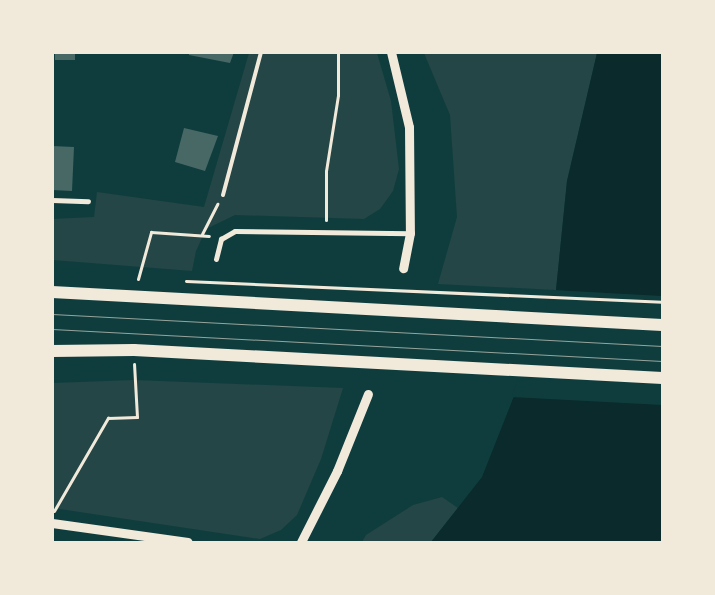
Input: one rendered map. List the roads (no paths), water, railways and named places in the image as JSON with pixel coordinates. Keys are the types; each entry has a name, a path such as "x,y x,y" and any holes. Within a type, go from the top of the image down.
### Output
{"main road":[{"path":"52,292 137,294 662,324"},
{"path":"52,351 134,357 662,378"}],"street":[{"path":"391,52 409,126 410,232 403,268"},
{"path":"52,200 88,201"},
{"path":"216,259 221,239 235,231 410,232"},
{"path":"301,542 337,471 368,394"},
{"path":"52,524 188,542"}],"lane":[{"path":"223,195 261,52"}],"tram line":[{"path":"52,314 662,346"},
{"path":"52,329 662,361"}]}
